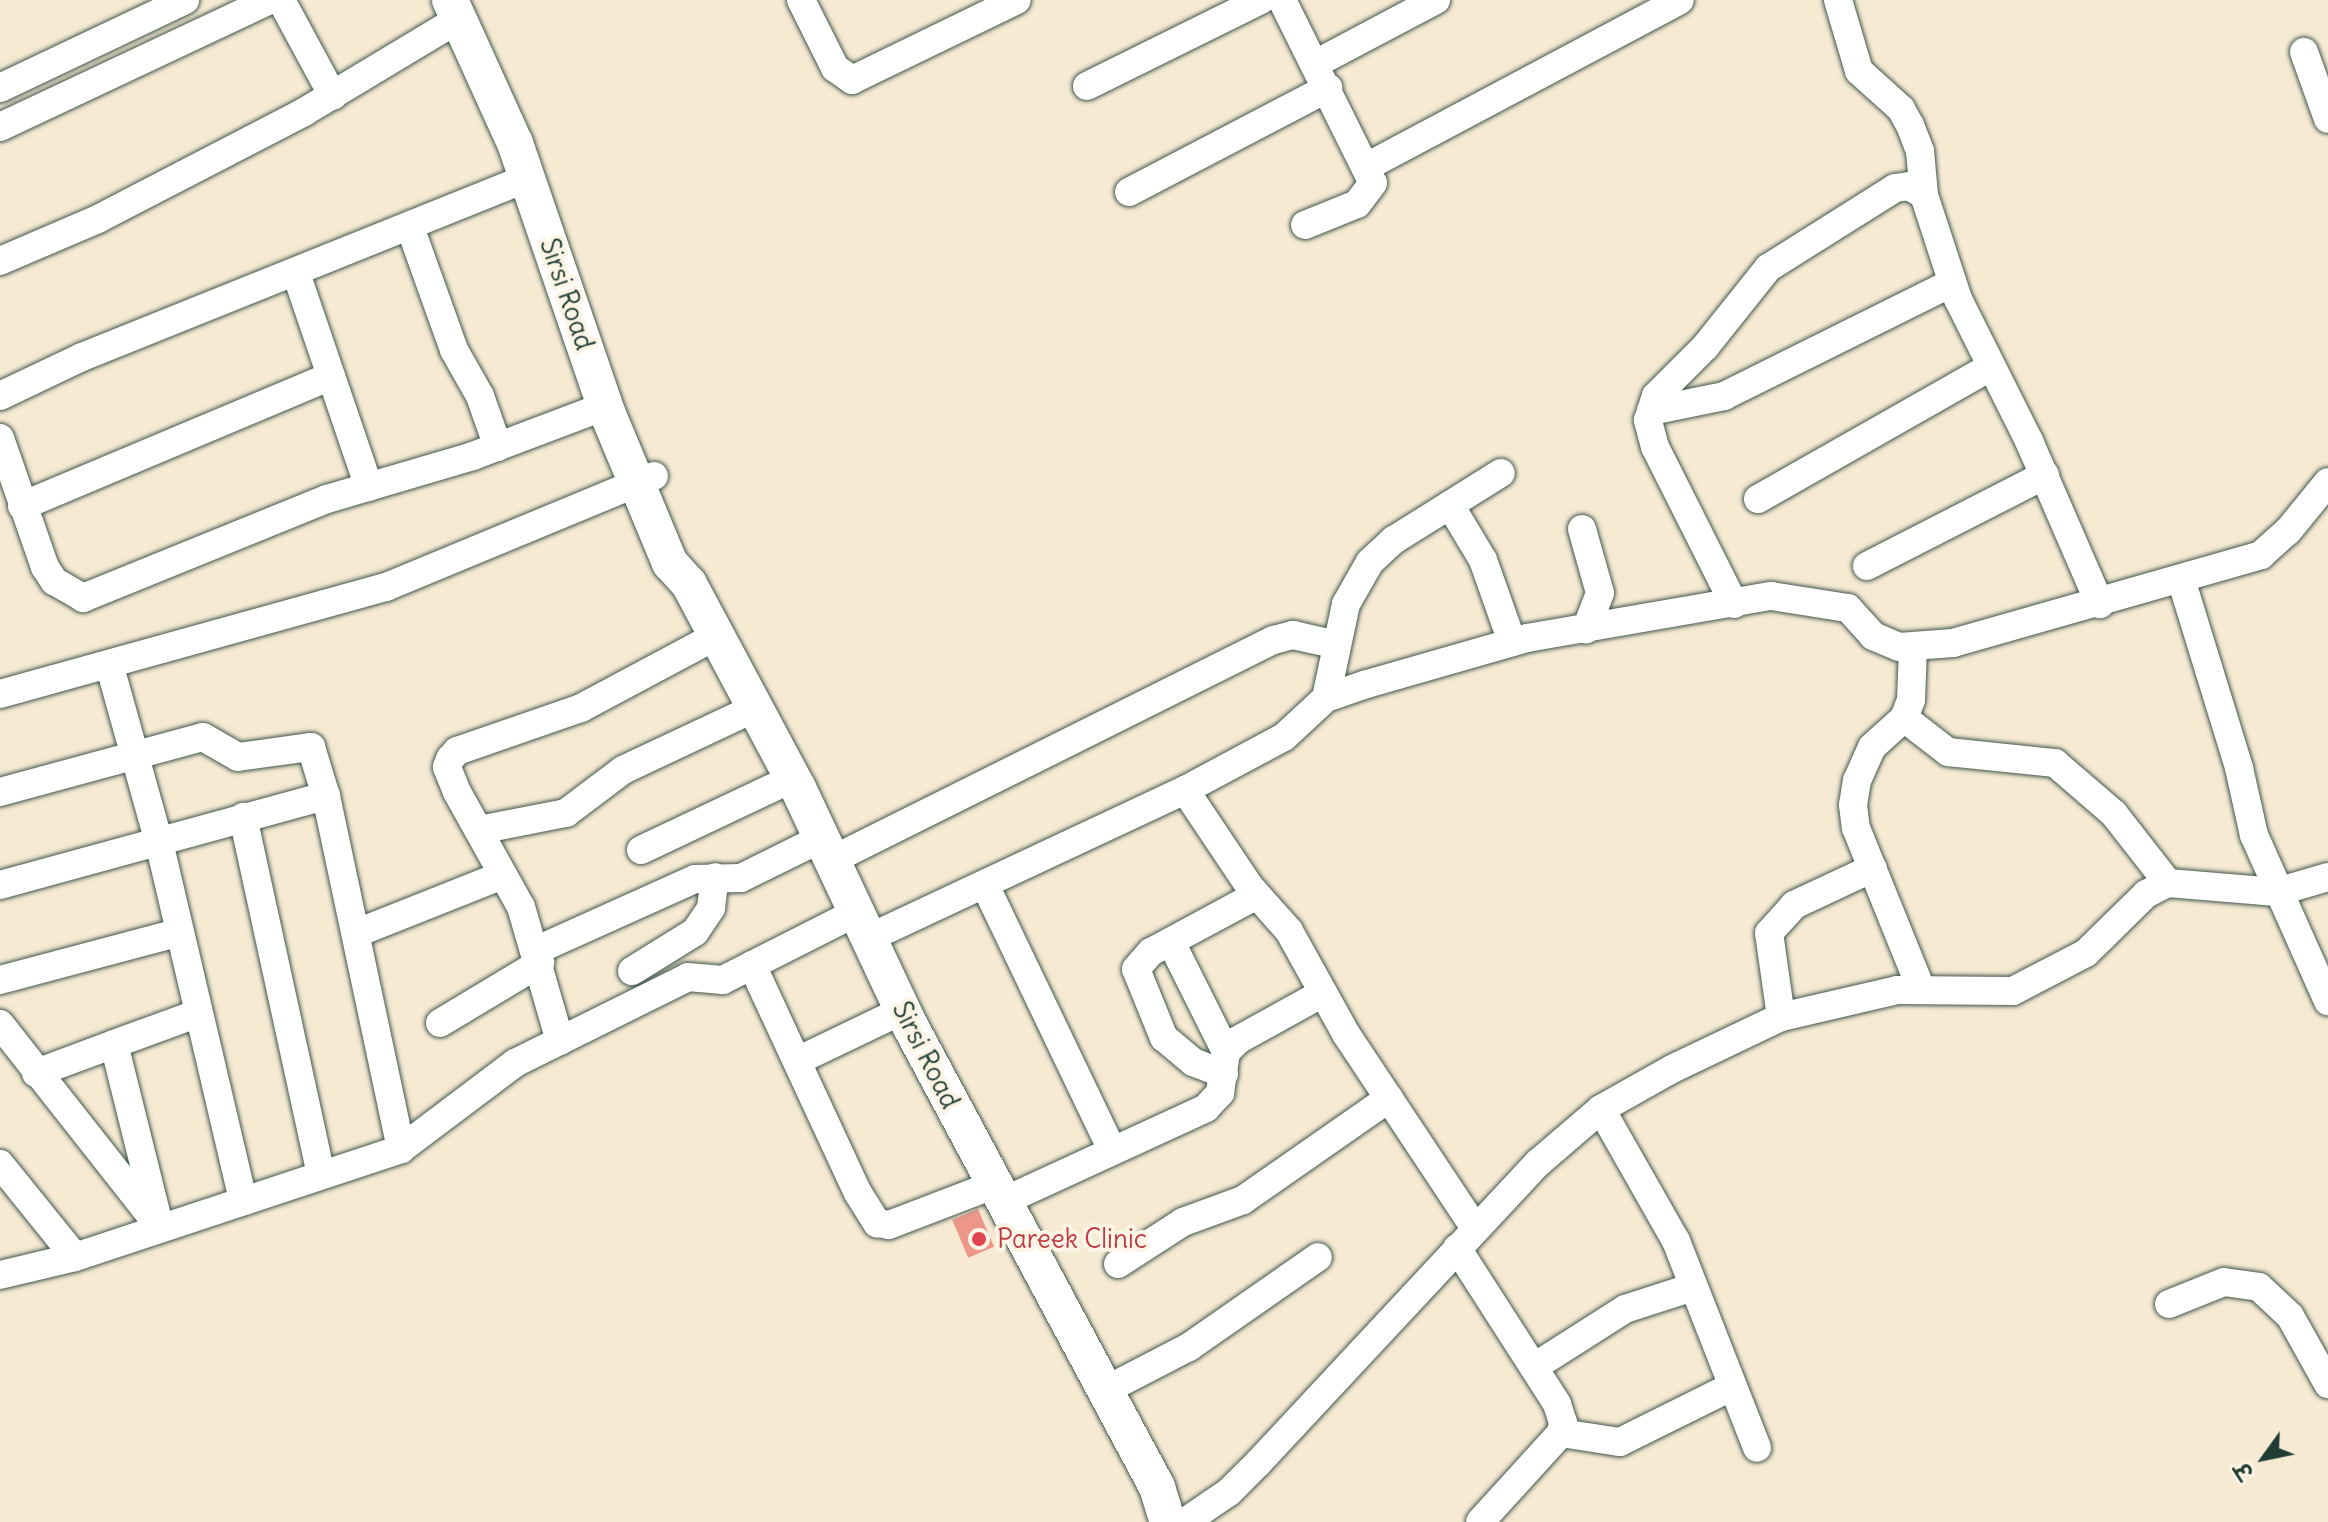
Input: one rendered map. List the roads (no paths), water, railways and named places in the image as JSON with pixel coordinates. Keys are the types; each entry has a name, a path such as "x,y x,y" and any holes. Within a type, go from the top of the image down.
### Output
{"main road":[{"name":"Sirsi Road","path":"461,6 527,178 605,406 645,479 691,552 689,584 793,778 903,1010 997,1193 1157,1487 1168,1522"},
{"name":"Sirsi Road","path":"461,6 529,130 645,479"}],"street":[{"path":"0,127 270,0"},
{"path":"281,0 333,96"},
{"path":"801,0 835,68 852,80 1017,0"},
{"path":"1087,86 1261,0"},
{"path":"1282,0 1368,166 1369,193 1357,204 1305,225"},
{"path":"1129,192 1321,76 1436,0"},
{"path":"1368,166 1680,0"},
{"path":"1838,0 1859,71 1901,109 1910,125 1920,151 1924,195 1952,283 1990,367 2045,475 2100,604"},
{"path":"46,108 11,83 181,2 196,36"},
{"path":"0,261 98,219 333,96 461,6"},
{"path":"101,40 117,72"},
{"path":"2304,52 2328,119"},
{"path":"0,396 82,357 527,178"},
{"path":"1734,604 1655,447 1648,420 1656,396 1705,347 1768,268 1895,188 1909,186 1924,195"},
{"path":"410,227 454,350 480,396 498,447"},
{"path":"296,273 369,487"},
{"path":"1651,411 1724,396 1952,283"},
{"path":"1758,499 1990,367"},
{"path":"22,506 331,376"},
{"path":"0,438 45,567 61,587 83,598 369,487 498,447 605,406"},
{"path":"1326,698 1333,644 1351,592 1370,562 1394,540 1501,473"},
{"path":"1867,566 2045,475"},
{"path":"0,694 110,667 386,587 645,479"},
{"path":"0,1275 75,1257 401,1149 515,1063 688,977 723,980 752,965 985,885 1185,790 1284,737 1326,698 1512,642 1771,596 1840,605 1873,636 1913,648 2100,604 2243,561 2274,546 2328,482"},
{"path":"1450,505 1483,560 1512,642"},
{"path":"1582,529 1600,593 1586,629"},
{"path":"2181,579 2239,768 2254,835 2328,1001"},
{"path":"440,1023 538,956 695,879 741,878 827,849 1274,640 1293,635 1333,644"},
{"path":"560,1041 538,956 503,875 447,767 457,751 581,708 716,636"},
{"path":"1913,648 1911,700 1904,718 1872,747 1857,780 1856,828 1921,989"},
{"path":"110,667 159,842 243,1201"},
{"path":"479,830 566,813 623,770 755,708"},
{"path":"1904,718 1948,752 2055,763 2114,814 2168,883"},
{"path":"0,792 203,737 238,757 304,744 315,754 326,796 401,1149"},
{"path":"641,850 793,778"},
{"path":"1185,790 1257,895 1289,931 1323,993 1389,1098 1557,1404 1561,1433"},
{"path":"0,885 326,796"},
{"path":"243,817 321,1175"},
{"path":"1781,1017 1769,933 1794,905 1873,868"},
{"path":"357,933 503,875"},
{"path":"632,971 695,932 711,908 715,877"},
{"path":"1185,1522 1229,1492 1538,1163 1601,1109 1781,1017 1921,989 2013,991 2086,953 2146,894 2168,883 2277,892 2328,877"},
{"path":"985,885 1112,1150"},
{"path":"1257,895 1141,959 1136,979 1164,1038 1193,1062 1225,1063 1323,993"},
{"path":"0,980 180,932"},
{"path":"752,965 858,1193 877,1223 889,1225 997,1193 1112,1150 1206,1108 1220,1093 1225,1063 1172,944"},
{"path":"797,1061 903,1010"},
{"path":"36,1073 199,1013"},
{"path":"0,1024 160,1228"},
{"path":"114,1044 160,1228"},
{"path":"1118,1264 1194,1216 1243,1200 1389,1098"},
{"path":"1601,1109 1676,1241 1757,1448"},
{"path":"0,1164 75,1257"},
{"path":"1104,1391 1189,1347 1318,1257"},
{"path":"2169,1304 2224,1282 2259,1287 2290,1316 2328,1384"},
{"path":"1534,1367 1625,1309 1693,1287"},
{"path":"1561,1433 1620,1442 1731,1387"},
{"path":"1480,1522 1561,1433"}],"place":[{"name":"Pareek Clinic","path":"979,1239"}]}
